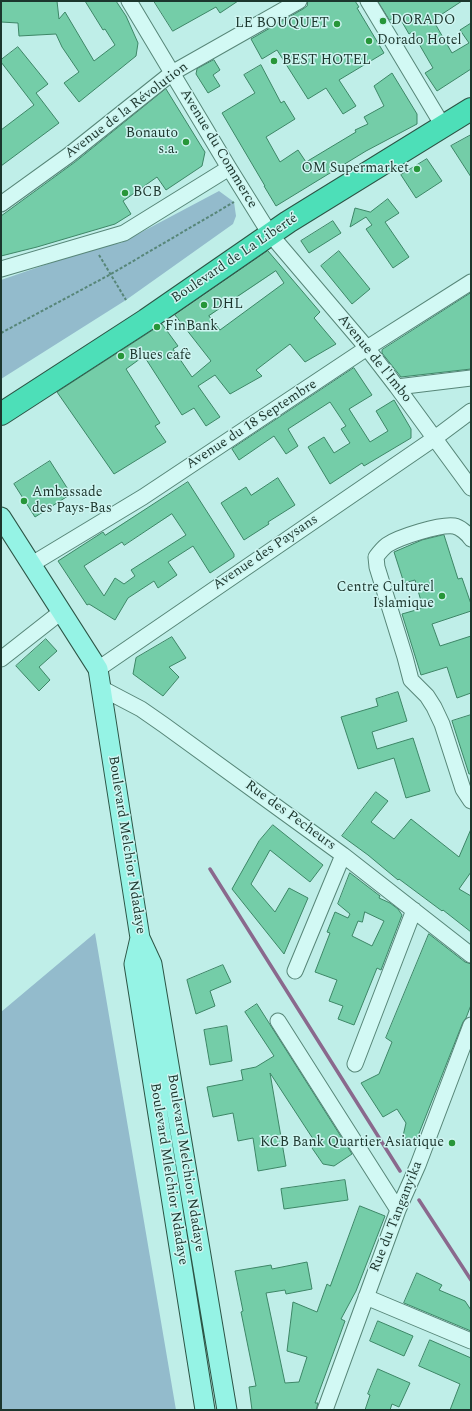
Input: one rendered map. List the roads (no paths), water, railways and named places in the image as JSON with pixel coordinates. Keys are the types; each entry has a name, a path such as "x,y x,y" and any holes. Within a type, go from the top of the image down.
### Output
{"highway":[{"name":"Boulevard de La Liberté","path":"1,414 146,320 270,234 471,109"}],"main road":[{"name":"Boulevard Melchior Ndadaye","path":"1,517 98,669 124,844 140,938 152,964 227,1410"},
{"name":"Boulevard Mlelchior Ndadaye","path":"140,938 134,964 205,1410"}],"street":[{"name":"Avenue du Commerce","path":"129,1 270,234"},
{"name":"Avenue de la Révolution","path":"1,204 69,155 172,73 299,1"},
{"path":"368,1 443,126"},
{"path":"1,269 124,233 229,168"},
{"name":"Avenue de l'Imbo","path":"270,234 367,348 471,488"},
{"name":"Avenue du 18 Septembre","path":"32,564 142,497 367,348 471,282"},
{"path":"397,387 471,378"},
{"name":"Avenue des Paysans","path":"98,669 435,438 471,411"},
{"path":"471,539 468,534 456,526 443,525 396,540 385,546 376,557 377,567 411,680 427,696 434,707 442,724 463,789 471,802"},
{"path":"1,658 61,612"},
{"name":"Rue des Pecheurs","path":"101,688 141,708 343,855 471,955"},
{"path":"295,971 343,855"},
{"path":"355,1064 414,910"},
{"path":"278,1021 401,1204"},
{"name":"Rue du Tanganyika","path":"325,1410 401,1204 471,1025"},
{"path":"366,1297 471,1341"}],"waterway":[{"path":"210,869 400,1171"},
{"path":"419,1200 471,1280"}],"place":[{"name":"DORADO","path":"383,21"},
{"name":"LE BOUQUET","path":"337,24"},
{"name":"Dorado Hotel","path":"369,41"},
{"name":"BEST HOTEL","path":"274,61"},
{"name":"Bonauto s.a.","path":"186,142"},
{"name":"OM Supermarket","path":"417,169"},
{"name":"BCB","path":"125,193"},
{"name":"DHL","path":"204,305"},
{"name":"FinBank","path":"157,327"},
{"name":"Blues cafè","path":"121,356"},
{"name":"Ambassade des Pays-Bas","path":"24,501"},
{"name":"Centre Culturel Islamique","path":"442,596"},
{"name":"KCB Bank Quartier Asiatique","path":"452,1143"}]}
